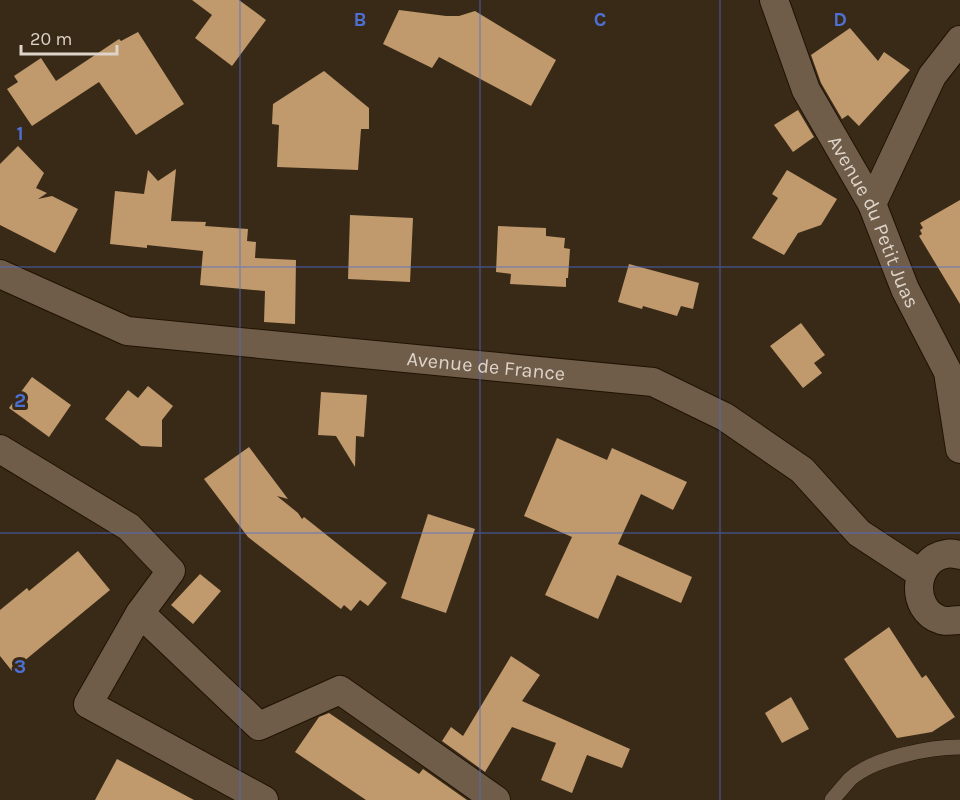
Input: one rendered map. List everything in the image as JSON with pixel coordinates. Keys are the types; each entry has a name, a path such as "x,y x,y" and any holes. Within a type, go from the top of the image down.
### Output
{"street":[{"name":"Avenue du Petit Juas","path":"774,0 806,90 872,204 905,289 948,372 960,449"},
{"path":"872,204 932,76 960,40"},
{"name":"Avenue de France","path":"0,274 127,332 653,382 725,417 802,470 859,533 920,573"},
{"path":"0,449 129,526 171,571 140,613 88,704 264,800"},
{"path":"960,555 945,554 928,562 920,573 918,593 926,610 941,620 960,620"},
{"path":"140,613 259,726 340,690 496,800"}],"lane":[{"path":"832,800 852,778 889,758 941,747 960,747"}],"building":[{"path":"192,0 239,0 266,20 232,66 195,38 212,15"},
{"path":"399,10 446,16 459,16 475,11 556,60 531,106 439,57 432,68 383,44"},
{"path":"850,28 878,61 884,52 910,70 859,126 848,115 842,119 821,83 811,55"},
{"path":"138,32 184,104 136,135 99,82 32,126 7,89 18,82 14,76 41,58 56,81 119,39 121,41"},
{"path":"324,71 369,108 369,129 361,129 358,170 277,167 279,125 272,124 273,104"},
{"path":"798,110 814,137 793,152 774,125"},
{"path":"18,146 44,173 36,188 47,193 38,199 52,196 78,209 55,253 0,225 0,164"},
{"path":"176,169 171,221 206,222 205,226 248,229 247,241 256,242 255,258 296,260 295,324 264,322 265,291 200,285 203,251 110,244 115,191 144,194 148,170 158,181"},
{"path":"787,170 837,199 821,225 798,233 784,255 752,238 778,198 772,194"},
{"path":"960,200 960,304 919,236 923,228 920,223"},
{"path":"350,215 413,218 410,282 348,279"},
{"path":"498,226 546,228 546,236 565,238 564,248 570,249 566,287 510,284 511,274 496,272"},
{"path":"629,264 699,283 693,309 681,306 677,316 643,306 642,309 618,302"},
{"path":"801,323 825,355 814,363 822,373 803,388 770,346"},
{"path":"32,377 71,405 49,437 9,408"},
{"path":"148,386 173,406 162,420 162,447 141,446 105,419 128,390 138,398"},
{"path":"321,392 367,395 364,437 356,436 355,467 336,436 318,435"},
{"path":"557,438 607,460 612,448 687,482 673,510 641,494 618,544 692,577 681,603 617,575 598,619 545,595 572,537 524,516"},
{"path":"249,447 288,499 277,496 302,519 304,517 387,583 368,606 360,600 351,611 344,605 341,609 248,537 204,479"},
{"path":"428,514 475,529 446,613 401,598"},
{"path":"78,551 110,590 12,671 0,656 0,610 27,588 29,591"},
{"path":"200,574 221,591 193,624 171,605"},
{"path":"889,627 922,678 926,675 955,717 932,732 897,738 844,659"},
{"path":"511,656 540,675 522,701 630,749 622,768 587,755 572,793 541,780 556,743 512,727 485,772 442,741 451,727 463,736"},
{"path":"791,697 809,729 782,743 765,713"},
{"path":"329,713 419,774 423,769 467,800 366,800 295,752 319,717"},
{"path":"117,759 194,800 95,800"}]}
